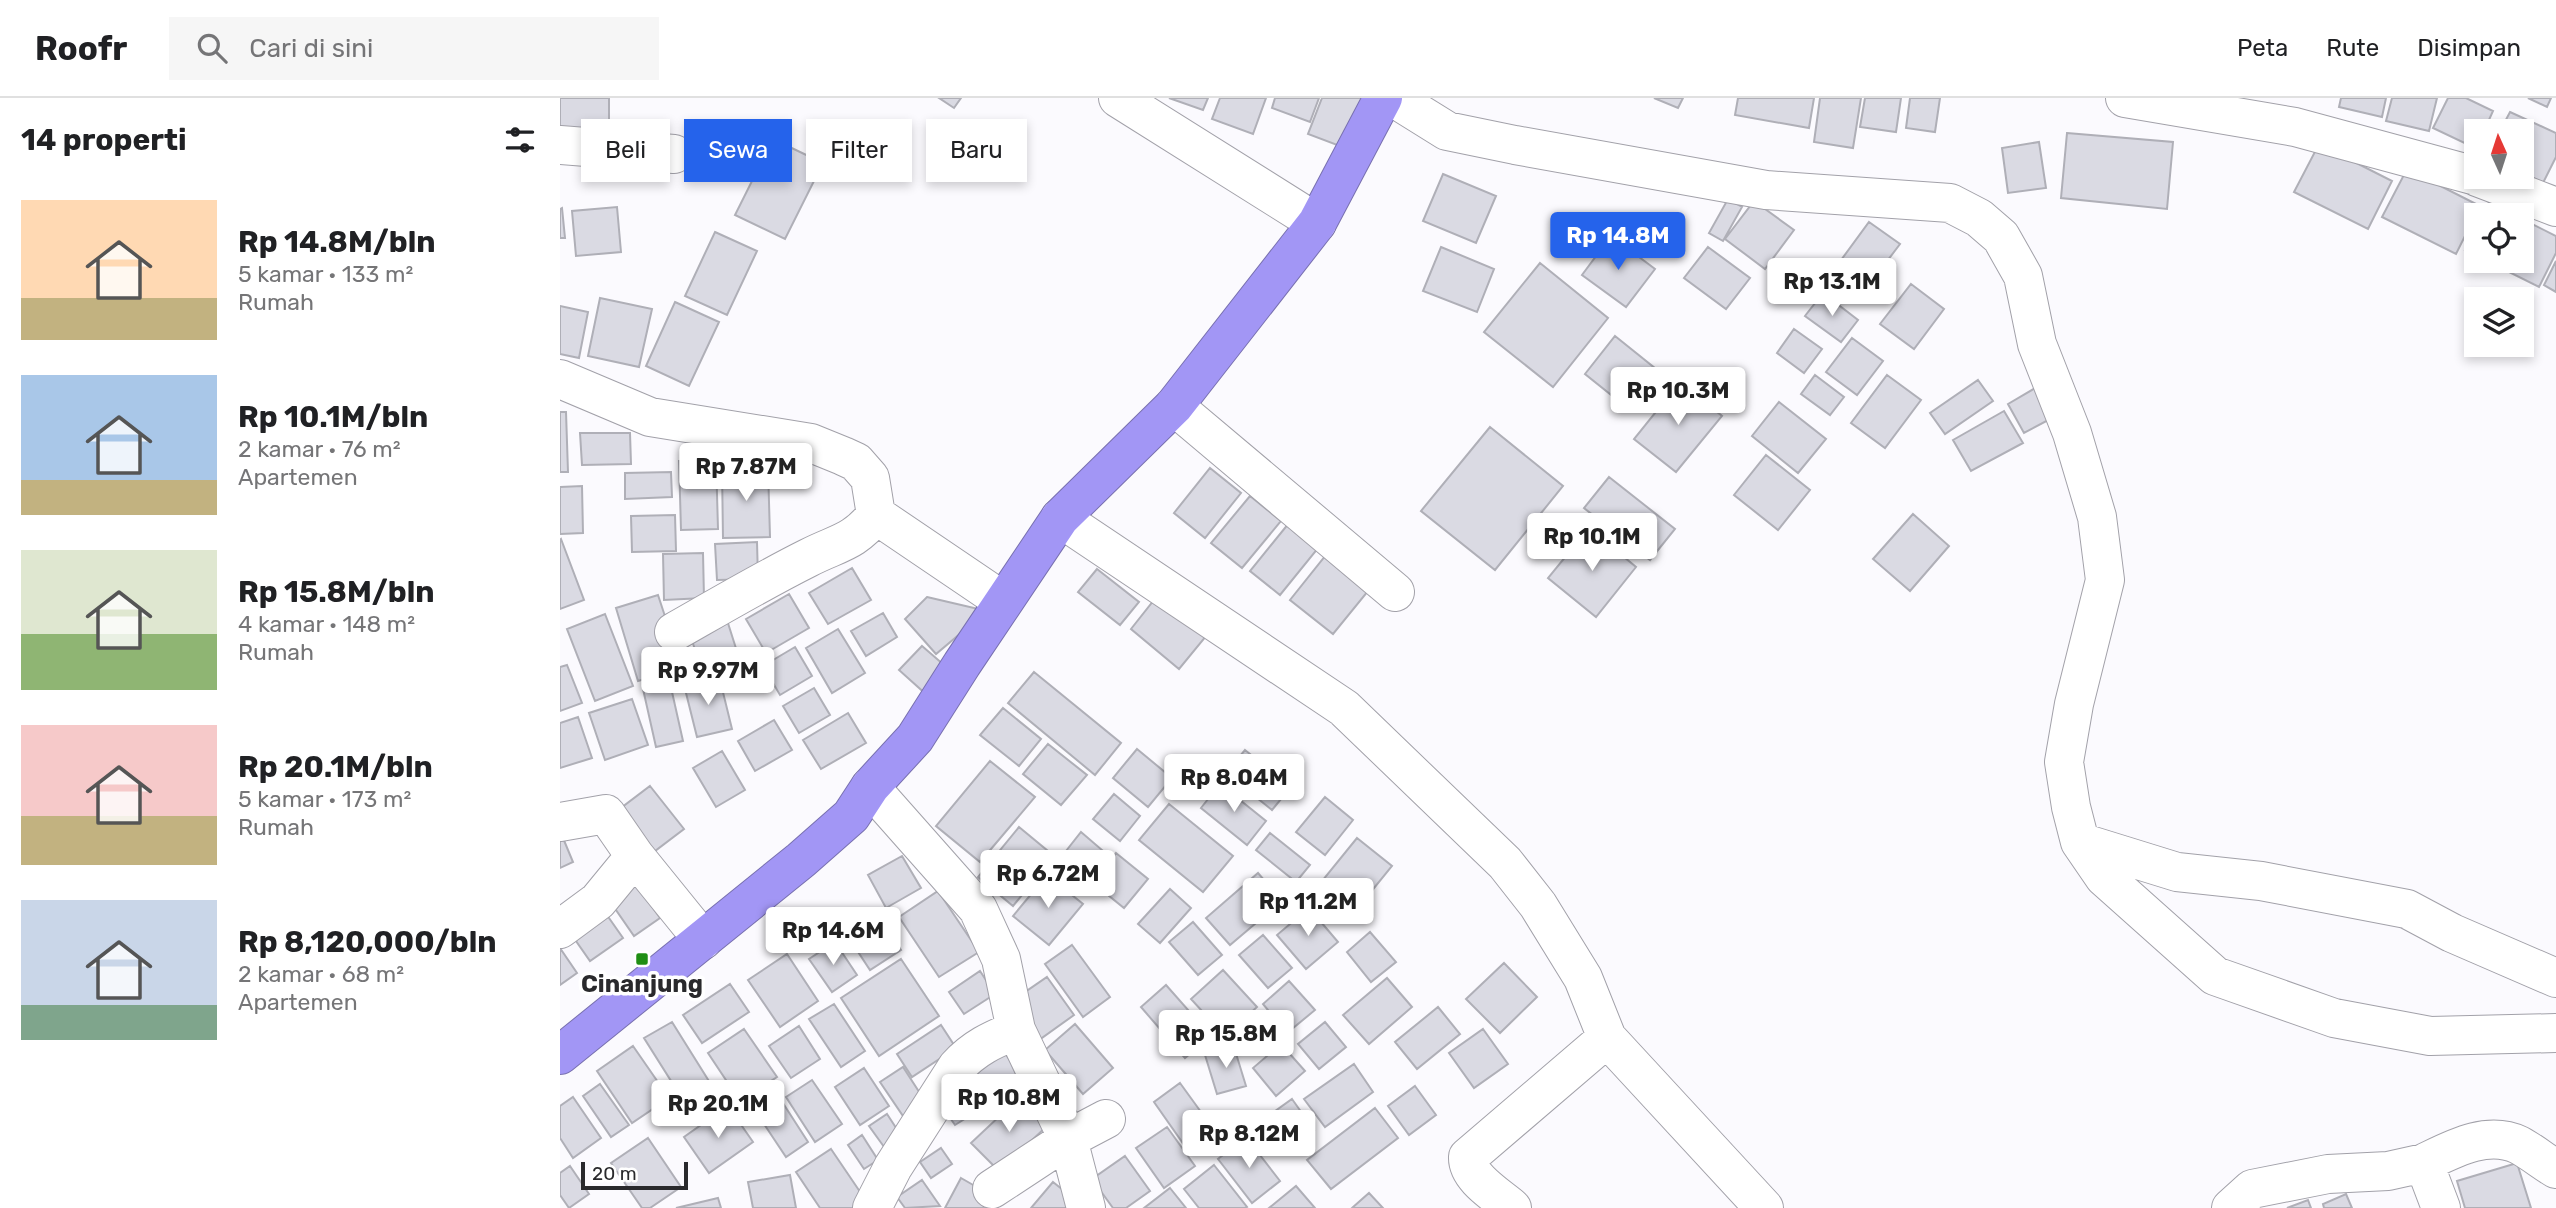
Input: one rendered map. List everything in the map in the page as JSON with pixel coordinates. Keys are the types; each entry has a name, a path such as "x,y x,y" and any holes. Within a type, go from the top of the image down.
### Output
{"highway":[{"path":"560,1055 851,816 870,787 915,738 1060,518 1174,406 1317,223 1383,98"}],"street":[{"path":"1118,98 1317,223"},
{"path":"1394,98 1447,131 1515,145 1766,190 1950,203 1979,218 2001,237 2023,276 2037,344 2073,433 2097,517 2105,580 2074,704 2064,762 2080,842 2104,877 2215,976 2334,1018 2430,1035 2556,1034"},
{"path":"2125,98 2190,103 2295,127 2464,173"},
{"path":"560,145 674,154"},
{"path":"2509,189 2556,207"},
{"path":"560,379 650,417 811,443 856,462 870,478 876,515 1003,601"},
{"path":"1174,406 1395,592"},
{"path":"674,632 809,557 845,543 862,532 876,515"},
{"path":"1060,518 1344,708 1505,863 1538,905 1583,978 1607,1038 1764,1208"},
{"path":"870,787 978,909 1001,959 1016,1030 1068,1139 1086,1208"},
{"path":"560,822 606,814 635,856 703,940"},
{"path":"2080,842 2177,872 2261,881 2407,909 2452,933 2556,978"},
{"path":"560,929 598,901 635,856"},
{"path":"872,1208 893,1167 957,1067 968,1054 983,1044 1016,1030"},
{"path":"1512,1208 1470,1170 1468,1157 1607,1038"},
{"path":"992,1189 1068,1139 1106,1119"},
{"path":"2231,1208 2252,1189 2328,1174 2388,1171 2424,1163 2470,1142 2494,1140 2517,1144 2556,1170"},
{"path":"2424,1163 2441,1208"}],"building":[{"path":"560,98 609,98 609,119 581,119 581,130 560,130"},
{"path":"939,98 961,98 954,108"},
{"path":"1169,98 1208,98 1203,110"},
{"path":"1220,98 1266,98 1253,134 1212,119"},
{"path":"1275,98 1319,98 1310,122 1272,108"},
{"path":"1322,98 1368,98 1353,151 1308,134"},
{"path":"1654,98 1683,98 1678,108"},
{"path":"1738,98 1814,98 1809,128 1735,115"},
{"path":"1820,98 1861,98 1853,148 1814,142"},
{"path":"1865,98 1901,98 1896,132 1860,127"},
{"path":"1910,98 1940,98 1935,132 1906,128"},
{"path":"2341,98 2386,98 2382,117 2339,107"},
{"path":"2392,98 2437,98 2429,131 2386,121"},
{"path":"2448,98 2466,98 2493,111 2489,119 2464,119 2464,143 2433,128"},
{"path":"2528,98 2551,98 2547,107"},
{"path":"2510,112 2525,119 2506,119"},
{"path":"2534,123 2556,133 2556,157 2543,183 2534,178"},
{"path":"2067,133 2173,142 2167,209 2061,198"},
{"path":"2039,142 2046,188 2008,193 2002,148"},
{"path":"2319,144 2392,181 2368,229 2294,192"},
{"path":"792,148 806,155 806,182 814,182 785,239 735,215 752,182 792,182"},
{"path":"2407,169 2474,203 2464,203 2464,238 2456,254 2382,217"},
{"path":"1443,174 1496,196 1476,243 1423,221"},
{"path":"1728,199 1742,207 1723,241 1709,233"},
{"path":"1754,201 1794,230 1765,269 1725,239"},
{"path":"617,207 621,252 576,256 572,211"},
{"path":"562,208 565,238 560,238"},
{"path":"1869,222 1900,244 1863,293 1833,271"},
{"path":"2534,225 2556,236 2556,253 2539,287 2511,273 2534,273"},
{"path":"715,232 757,251 727,315 685,296"},
{"path":"1611,236 1655,269 1626,307 1582,275"},
{"path":"1441,247 1494,269 1477,312 1423,291"},
{"path":"1708,247 1750,278 1726,309 1684,278"},
{"path":"2556,261 2556,292 2544,285"},
{"path":"1540,263 1608,318 1553,387 1484,332"},
{"path":"1911,284 1944,309 1914,349 1880,324"},
{"path":"1823,293 1858,320 1841,342 1805,316"},
{"path":"600,298 652,309 639,367 588,356"},
{"path":"675,302 719,322 689,386 646,366"},
{"path":"560,306 588,312 579,358 560,354"},
{"path":"1794,329 1822,349 1804,373 1777,353"},
{"path":"1615,336 1656,369 1625,406 1585,374"},
{"path":"1852,338 1883,361 1857,395 1826,372"},
{"path":"1815,375 1844,397 1830,415 1801,394"},
{"path":"1887,375 1921,400 1885,448 1851,423"},
{"path":"1978,380 1993,401 1945,434 1930,413"},
{"path":"1680,382 1722,416 1676,472 1634,439"},
{"path":"2037,387 2054,417 2024,433 2008,404"},
{"path":"1779,402 1826,439 1798,473 1752,436"},
{"path":"2004,411 2023,443 1971,471 1953,440"},
{"path":"560,412 566,412 568,472 560,472"},
{"path":"1490,427 1563,486 1495,570 1421,511"},
{"path":"580,433 630,433 631,464 582,465"},
{"path":"1766,455 1810,490 1778,530 1734,495"},
{"path":"716,460 718,529 681,530 679,461"},
{"path":"768,467 770,537 723,538 722,469"},
{"path":"1210,468 1241,493 1205,538 1174,513"},
{"path":"671,472 672,497 625,499 625,473"},
{"path":"1609,477 1675,529 1650,560 1584,508"},
{"path":"582,486 583,533 560,534 560,487"},
{"path":"1250,496 1281,521 1242,568 1211,543"},
{"path":"1913,514 1949,546 1910,591 1873,559"},
{"path":"675,515 676,551 632,552 631,516"},
{"path":"1289,523 1319,547 1280,595 1250,571"},
{"path":"1589,528 1636,567 1596,617 1548,578"},
{"path":"560,540 584,600 560,609"},
{"path":"757,542 758,579 717,580 715,544"},
{"path":"1330,550 1373,585 1333,634 1290,600"},
{"path":"703,553 704,598 664,600 663,554"},
{"path":"852,568 871,600 828,624 809,593"},
{"path":"1097,569 1139,602 1120,625 1078,592"},
{"path":"789,594 809,628 766,653 746,619"},
{"path":"658,595 682,668 638,681 616,608"},
{"path":"1158,595 1207,635 1179,669 1131,629"},
{"path":"927,597 987,611 936,654 905,619"},
{"path":"883,613 897,637 866,656 851,631"},
{"path":"605,614 633,686 595,701 567,629"},
{"path":"727,620 740,661 703,673 689,632"},
{"path":"838,629 865,673 832,693 806,648"},
{"path":"922,646 951,671 928,696 899,670"},
{"path":"795,647 812,676 780,695 763,666"},
{"path":"567,665 582,703 560,711 560,667"},
{"path":"1034,672 1121,743 1095,775 1008,703"},
{"path":"719,676 732,729 697,737 684,685"},
{"path":"670,683 683,741 656,747 643,689"},
{"path":"814,688 830,715 799,733 783,706"},
{"path":"632,699 648,745 605,760 589,713"},
{"path":"1003,708 1041,739 1019,766 980,735"},
{"path":"848,713 866,743 821,769 803,740"},
{"path":"578,717 592,758 560,768 560,723"},
{"path":"774,720 792,750 755,771 738,741"},
{"path":"1048,744 1087,775 1061,805 1023,774"},
{"path":"1137,749 1172,778 1148,807 1113,778"},
{"path":"1245,750 1291,787 1272,810 1226,773"},
{"path":"722,751 745,790 716,807 693,768"},
{"path":"990,761 1035,797 980,862 936,826"},
{"path":"1220,784 1266,821 1247,845 1201,808"},
{"path":"650,786 684,829 651,854 617,811"},
{"path":"1114,794 1140,816 1120,841 1093,819"},
{"path":"1325,797 1353,820 1325,855 1296,832"},
{"path":"1169,804 1233,856 1203,892 1139,840"},
{"path":"1019,827 1054,856 1013,906 978,877"},
{"path":"1081,832 1102,850 1087,868 1066,851"},
{"path":"1270,833 1310,865 1296,882 1256,850"},
{"path":"563,838 573,862 560,868 560,839"},
{"path":"1357,838 1392,866 1357,909 1322,881"},
{"path":"1116,853 1148,879 1124,908 1092,882"},
{"path":"902,856 921,888 886,908 868,875"},
{"path":"1258,873 1282,901 1230,945 1206,918"},
{"path":"1047,875 1083,904 1049,945 1013,916"},
{"path":"633,879 660,918 634,936 607,897"},
{"path":"1170,889 1191,908 1160,943 1138,924"},
{"path":"938,891 979,952 939,977 899,917"},
{"path":"602,908 623,938 590,961 569,931"},
{"path":"1309,908 1338,942 1306,969 1277,935"},
{"path":"876,912 901,950 870,970 845,932"},
{"path":"1193,922 1222,955 1198,975 1169,942"},
{"path":"1370,932 1396,962 1371,982 1347,952"},
{"path":"1263,935 1292,968 1268,988 1239,955"},
{"path":"835,942 857,975 832,992 809,959"},
{"path":"1072,945 1110,997 1083,1017 1045,964"},
{"path":"560,948 577,973 560,985"},
{"path":"787,954 818,1001 780,1027 748,980"},
{"path":"901,959 939,1016 879,1056 841,998"},
{"path":"1504,963 1537,997 1500,1033 1466,999"},
{"path":"1223,970 1257,1007 1225,1036 1191,999"},
{"path":"980,971 995,994 964,1014 949,992"},
{"path":"1047,977 1074,1015 1039,1040 1012,1001"},
{"path":"1387,978 1412,1007 1369,1044 1343,1015"},
{"path":"1289,981 1315,1010 1287,1033 1263,1004"},
{"path":"730,984 749,1012 702,1043 683,1015"},
{"path":"1166,985 1211,1036 1185,1058 1141,1007"},
{"path":"834,1004 865,1051 841,1067 809,1019"},
{"path":"1438,1007 1460,1034 1417,1069 1395,1042"},
{"path":"672,1022 712,1086 685,1103 644,1038"},
{"path":"1325,1022 1346,1047 1319,1069 1298,1044"},
{"path":"1075,1024 1113,1068 1083,1094 1045,1050"},
{"path":"941,1025 956,1048 912,1077 897,1054"},
{"path":"799,1026 820,1059 791,1078 769,1046"},
{"path":"744,1029 777,1077 740,1101 708,1053"},
{"path":"1483,1029 1508,1064 1474,1088 1449,1053"},
{"path":"1281,1044 1305,1071 1276,1096 1253,1068"},
{"path":"633,1046 669,1098 632,1123 597,1071"},
{"path":"1234,1047 1246,1086 1217,1094 1205,1055"},
{"path":"1003,1050 1023,1080 976,1111 956,1081"},
{"path":"1354,1064 1373,1092 1325,1127 1304,1099"},
{"path":"903,1067 925,1101 903,1116 880,1082"},
{"path":"864,1068 889,1106 860,1125 835,1087"},
{"path":"812,1080 842,1124 815,1142 786,1097"},
{"path":"1180,1083 1214,1130 1187,1149 1154,1102"},
{"path":"600,1084 629,1125 611,1137 583,1096"},
{"path":"1415,1086 1436,1115 1409,1135 1388,1106"},
{"path":"573,1097 601,1138 573,1158 560,1138 560,1106"},
{"path":"779,1097 808,1142 786,1157 756,1112"},
{"path":"1020,1097 1047,1126 999,1171 971,1143"},
{"path":"960,1098 971,1115 955,1125 944,1109"},
{"path":"1292,1099 1314,1130 1293,1146 1271,1114"},
{"path":"728,1106 753,1142 709,1173 684,1137"},
{"path":"1375,1108 1398,1138 1331,1189 1307,1160"},
{"path":"887,1114 904,1140 887,1151 869,1126"},
{"path":"1167,1127 1195,1166 1164,1188 1136,1148"},
{"path":"862,1135 878,1160 864,1169 848,1145"},
{"path":"1246,1137 1280,1181 1252,1203 1218,1159"},
{"path":"648,1138 681,1187 650,1208 642,1208 611,1163"},
{"path":"941,1148 952,1164 931,1178 920,1162"},
{"path":"831,1149 869,1205 863,1208 820,1208 796,1172"},
{"path":"1125,1156 1150,1191 1126,1208 1113,1208 1092,1179"},
{"path":"2517,1163 2531,1208 2465,1208 2457,1181"},
{"path":"1214,1165 1247,1207 1199,1208 1184,1189"},
{"path":"570,1166 589,1194 569,1208 560,1195 560,1173"},
{"path":"790,1175 796,1208 753,1208 748,1182"},
{"path":"961,1178 1001,1201 997,1208 945,1208"},
{"path":"922,1180 940,1206 905,1208 897,1197"},
{"path":"1053,1182 1078,1202 1073,1208 1031,1208"},
{"path":"1296,1186 1315,1208 1269,1208"},
{"path":"1170,1188 1186,1208 1144,1208"},
{"path":"1369,1193 1383,1208 1352,1208"},
{"path":"2346,1194 2352,1208 2324,1208 2323,1204"},
{"path":"718,1198 721,1208 676,1208"},
{"path":"2308,1200 2311,1208 2287,1208"}],"place":[{"name":"Cinanjung","path":"642,959"}]}
